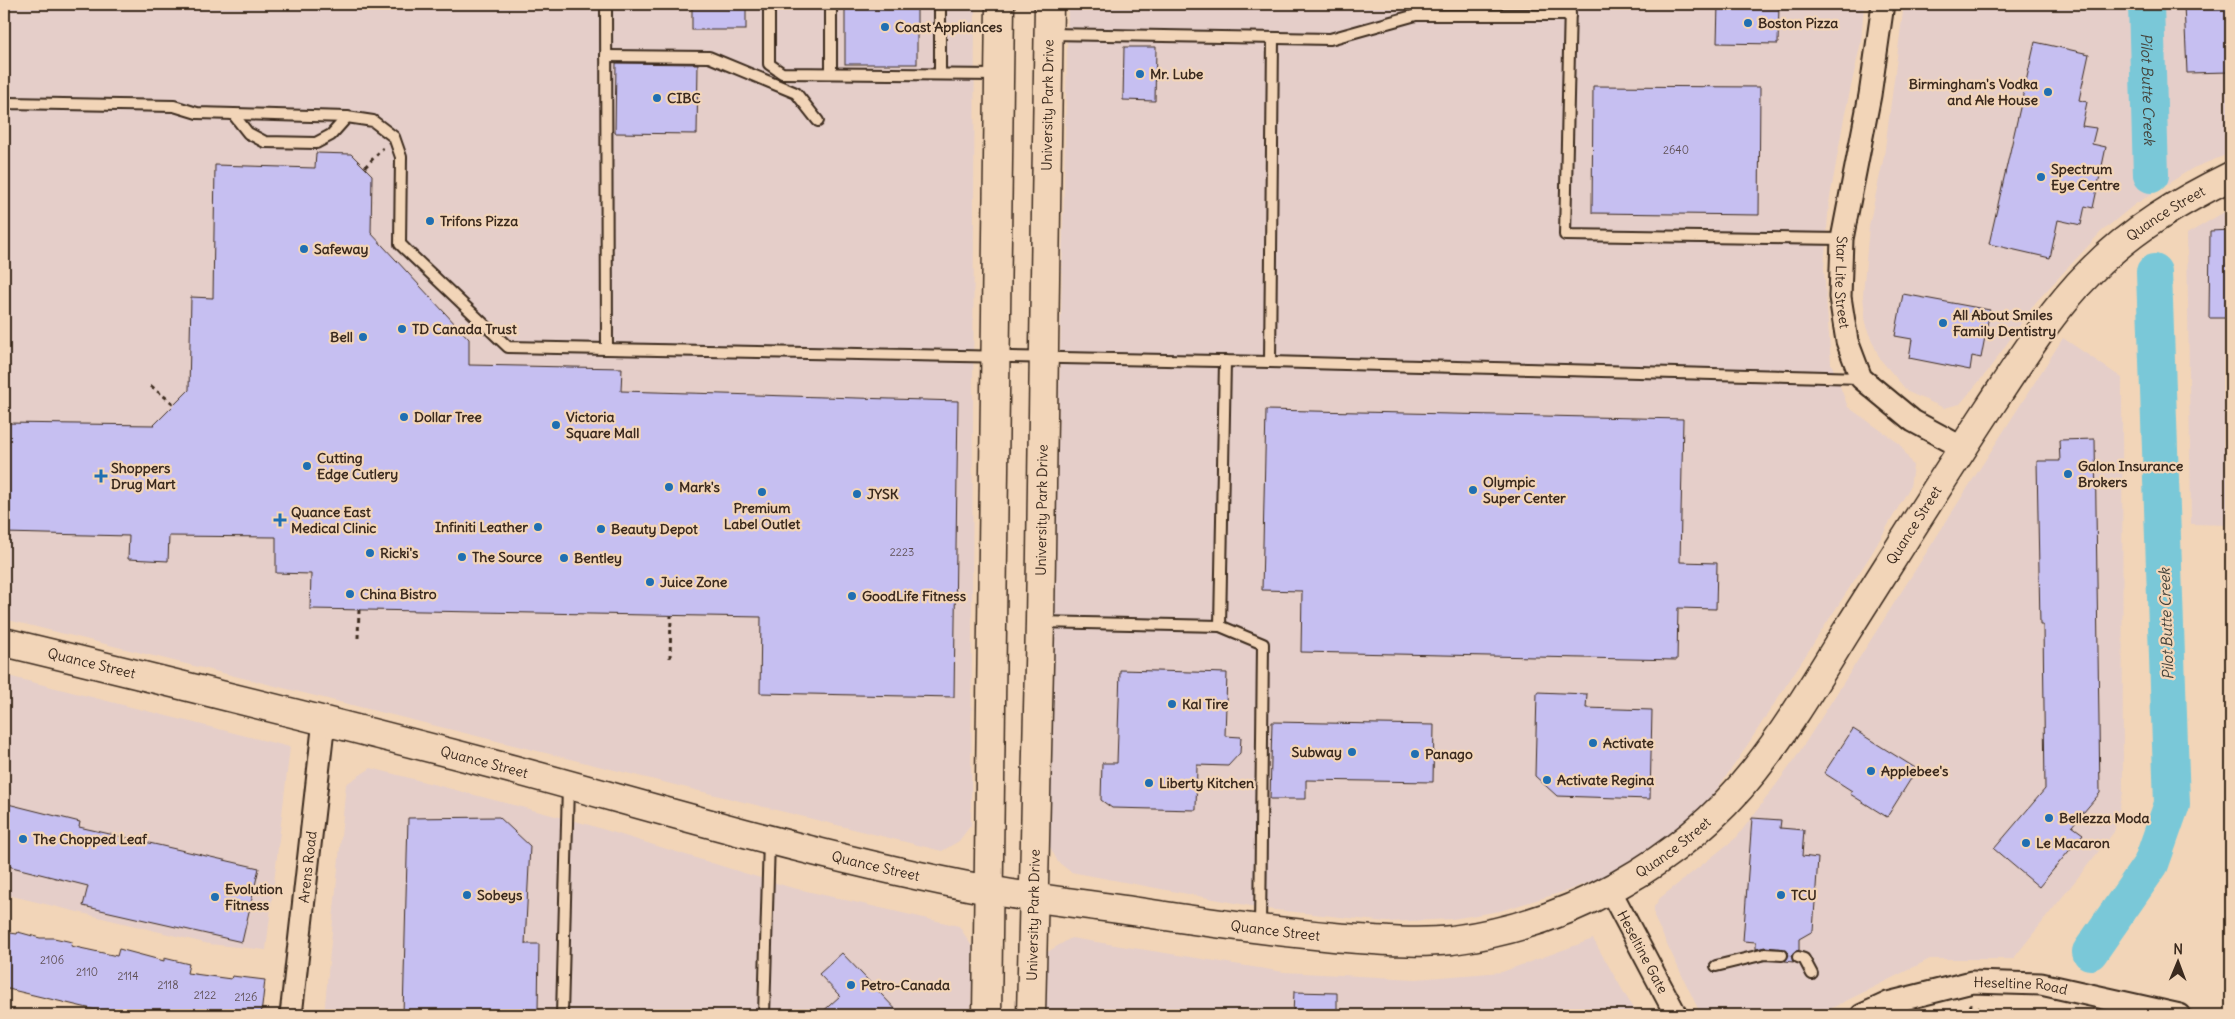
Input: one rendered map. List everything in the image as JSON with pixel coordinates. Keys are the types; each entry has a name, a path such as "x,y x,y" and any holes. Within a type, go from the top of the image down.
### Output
{"street":[{"path":"987,1015 1000,4"},
{"name":"University Park Drive","path":"1031,1015 1040,622 1049,4"},
{"name":"Star Lite Street","path":"1884,4 1870,95 1842,240 1840,297 1847,341 1862,378 1912,421 1963,448"},
{"name":"Quance Street","path":"4,642 324,720 769,839 990,890 1260,930 1392,942 1447,940 1493,933 1546,917 1610,890 1659,860 1696,832 1754,771 1829,660 1963,448 2065,299 2093,268 2156,217 2231,176"},
{"name":"Arens Road","path":"292,1015 324,720"},
{"name":"Heseltine Gate","path":"1610,890 1676,1015"},
{"name":"Heseltine Road","path":"1862,1015 1888,1003 1972,982 2041,984 2180,1015"}],"lane":[{"path":"606,4 607,349"},
{"path":"769,4 769,64 782,73 999,75"},
{"path":"831,4 831,73"},
{"path":"940,4 940,74"},
{"path":"1570,4 1565,235 1842,240"},
{"path":"1049,34 1330,39 1416,16 1570,15"},
{"path":"1270,362 1273,38"},
{"path":"606,56 709,57 796,94 818,122"},
{"path":"4,106 8,103 174,106 197,113 347,117 373,121 394,137 401,157 400,244 508,347 1270,362 1862,378"},
{"path":"232,114 248,133 265,142 316,143 331,135 347,117"},
{"path":"1220,626 1225,361"},
{"path":"1040,622 1220,626 1262,644 1260,930"},
{"path":"562,1015 568,784"},
{"path":"764,1015 769,839"},
{"path":"1716,966 1765,954 1782,955"},
{"path":"1798,957 1804,959 1812,974"}],"path":[{"path":"364,167 394,137"},
{"path":"151,386 174,405"},
{"path":"358,610 358,638"},
{"path":"670,658 671,616"}],"shaded area":[{"path":"4,4 975,4 971,825 959,841 942,851 4,619"},
{"path":"1068,4 1864,4 1861,42 1844,118 1829,203 1824,268 1831,363 1848,407 1900,444 1913,466 1910,487 1872,553 1739,758 1710,799 1653,848 1608,875 1566,891 1500,911 1452,919 1387,922 1267,909 1071,872 1058,862 1049,845"},
{"path":"1904,4 2231,4 2231,153 2193,168 2134,205 2101,232 2036,302 1987,372 1960,404 1944,408 1908,392 1880,359 1866,327 1863,295 1869,226 1884,156"},
{"path":"2231,208 2231,525 2191,524 2187,234"},
{"path":"2063,338 2122,378 2123,793 2114,832 2013,959 1930,959 1818,1015 1701,1015 1654,917 1654,907 1660,898 1737,837 1793,762"},
{"path":"4,675 290,747 266,950 209,944 4,894"},
{"path":"371,768 586,824 789,887 959,926 973,948 971,1015 324,1015 346,784"},
{"path":"1071,938 1284,972 1416,979 1502,972 1593,939 1637,1015 1042,1015 1044,954"}],"green space":[{"path":"1979,1007 1983,1015 1938,1015"}],"building":[{"path":"692,4 746,4 746,30 692,30"},
{"path":"845,4 917,4 917,64 845,64"},
{"name":"Boston Pizza","path":"1718,4 1779,4 1778,44 1717,43"},
{"path":"2184,4 2231,4 2230,72 2187,73"},
{"path":"2035,42 2089,54 2079,100 2087,102 2082,126 2096,128 2092,144 2106,147 2093,208 2085,206 2081,225 2058,220 2050,258 1989,244"},
{"name":"Mr. Lube","path":"1124,47 1156,47 1155,101 1123,100"},
{"path":"616,63 698,64 697,134 615,133"},
{"path":"1593,86 1760,87 1759,215 1592,213"},
{"name":"Victoria Square Mall","path":"316,153 351,154 372,175 371,233 469,339 469,365 622,368 621,391 958,401 954,697 760,693 761,617 310,609 311,574 276,573 276,537 169,536 168,561 128,559 129,536 4,533 4,423 154,425 189,390 191,297 213,298 215,165 315,168"},
{"path":"2231,230 2231,318 2209,318 2210,231"},
{"name":"All About Smiles Family Dentistry","path":"1903,294 1990,310 1981,358 1972,356 1970,370 1909,358 1912,339 1895,336"},
{"name":"Olympic Super Center","path":"1266,410 1683,419 1680,562 1717,563 1716,609 1678,608 1677,660 1301,652 1302,591 1262,590"},
{"path":"2095,439 2100,793 2072,826 2083,834 2039,887 1994,849 2045,789 2043,625 2040,625 2037,461 2060,461 2059,440"},
{"name":"Kal Tire","path":"1120,670 1227,673 1225,736 1241,737 1240,753 1228,766 1197,765 1196,810 1112,808 1101,800 1102,763 1117,763"},
{"name":"Activate","path":"1537,692 1587,694 1586,708 1652,710 1650,799 1557,796 1535,776"},
{"path":"1272,722 1434,725 1433,782 1306,780 1306,799 1270,799"},
{"name":"Applebee's","path":"1853,729 1917,769 1887,817 1850,794 1852,791 1824,773"},
{"path":"4,803 80,822 79,827 259,868 242,942 83,906 88,886 4,865"},
{"name":"Sobeys","path":"499,817 530,846 525,944 539,944 538,1011 523,1011 523,1015 403,1015 408,818"},
{"name":"TCU","path":"1752,818 1781,820 1780,828 1804,830 1802,856 1818,858 1813,931 1799,939 1799,950 1791,955 1793,962 1785,961 1789,955 1785,949 1765,947 1756,949 1756,942 1743,941"},
{"path":"4,932 17,934 18,932 40,938 54,938 72,942 71,946 117,956 119,949 164,961 164,958 189,964 187,973 231,979 232,976 265,980 261,1015 117,1015 4,988"},
{"name":"Petro-Canada","path":"842,953 901,1015 819,1015 840,996 819,974"},
{"path":"1294,992 1337,993 1337,1015 1293,1015"}],"waterway":[{"name":"Pilot Butte Creek","path":"2146,4 2151,175"},
{"name":"Pilot Butte Creek","path":"2090,952 2151,864 2172,804 2154,272"}],"place":[{"name":"Boston Pizza","path":"1748,23"},
{"name":"Coast Appliances","path":"885,27"},
{"name":"Mr. Lube","path":"1140,74"},
{"name":"Birmingham's Vodka and Ale House","path":"2048,92"},
{"name":"CIBC","path":"657,98"},
{"name":"Spectrum Eye Centre","path":"2041,177"},
{"name":"Trifons Pizza","path":"430,221"},
{"name":"Safeway","path":"304,249"},
{"name":"All About Smiles Family Dentistry","path":"1943,323"},
{"name":"TD Canada Trust","path":"402,329"},
{"name":"Bell","path":"363,337"},
{"name":"Dollar Tree","path":"404,417"},
{"name":"Victoria Square Mall","path":"556,425"},
{"name":"Cutting Edge Cutlery","path":"307,466"},
{"name":"Galon Insurance Brokers","path":"2068,474"},
{"name":"Shoppers Drug Mart","path":"101,476"},
{"name":"Mark's","path":"669,487"},
{"name":"Olympic Super Center","path":"1473,490"},
{"name":"Premium Label Outlet","path":"762,492"},
{"name":"JYSK","path":"857,494"},
{"name":"Quance East Medical Clinic","path":"280,520"},
{"name":"Infiniti Leather","path":"538,527"},
{"name":"Beauty Depot","path":"601,529"},
{"name":"Ricki's","path":"370,553"},
{"name":"The Source","path":"462,557"},
{"name":"Bentley","path":"564,558"},
{"name":"Juice Zone","path":"650,582"},
{"name":"China Bistro","path":"350,594"},
{"name":"GoodLife Fitness","path":"852,596"},
{"name":"Kal Tire","path":"1172,704"},
{"name":"Activate","path":"1593,743"},
{"name":"Subway","path":"1352,752"},
{"name":"Panago","path":"1415,754"},
{"name":"Applebee's","path":"1871,771"},
{"name":"Activate Regina","path":"1547,780"},
{"name":"Liberty Kitchen","path":"1149,783"},
{"name":"Bellezza Moda","path":"2049,818"},
{"name":"The Chopped Leaf","path":"23,839"},
{"name":"Le Macaron","path":"2026,843"},
{"name":"Sobeys","path":"467,895"},
{"name":"TCU","path":"1781,895"},
{"name":"Evolution Fitness","path":"215,897"},
{"name":"Petro-Canada","path":"851,985"}]}
